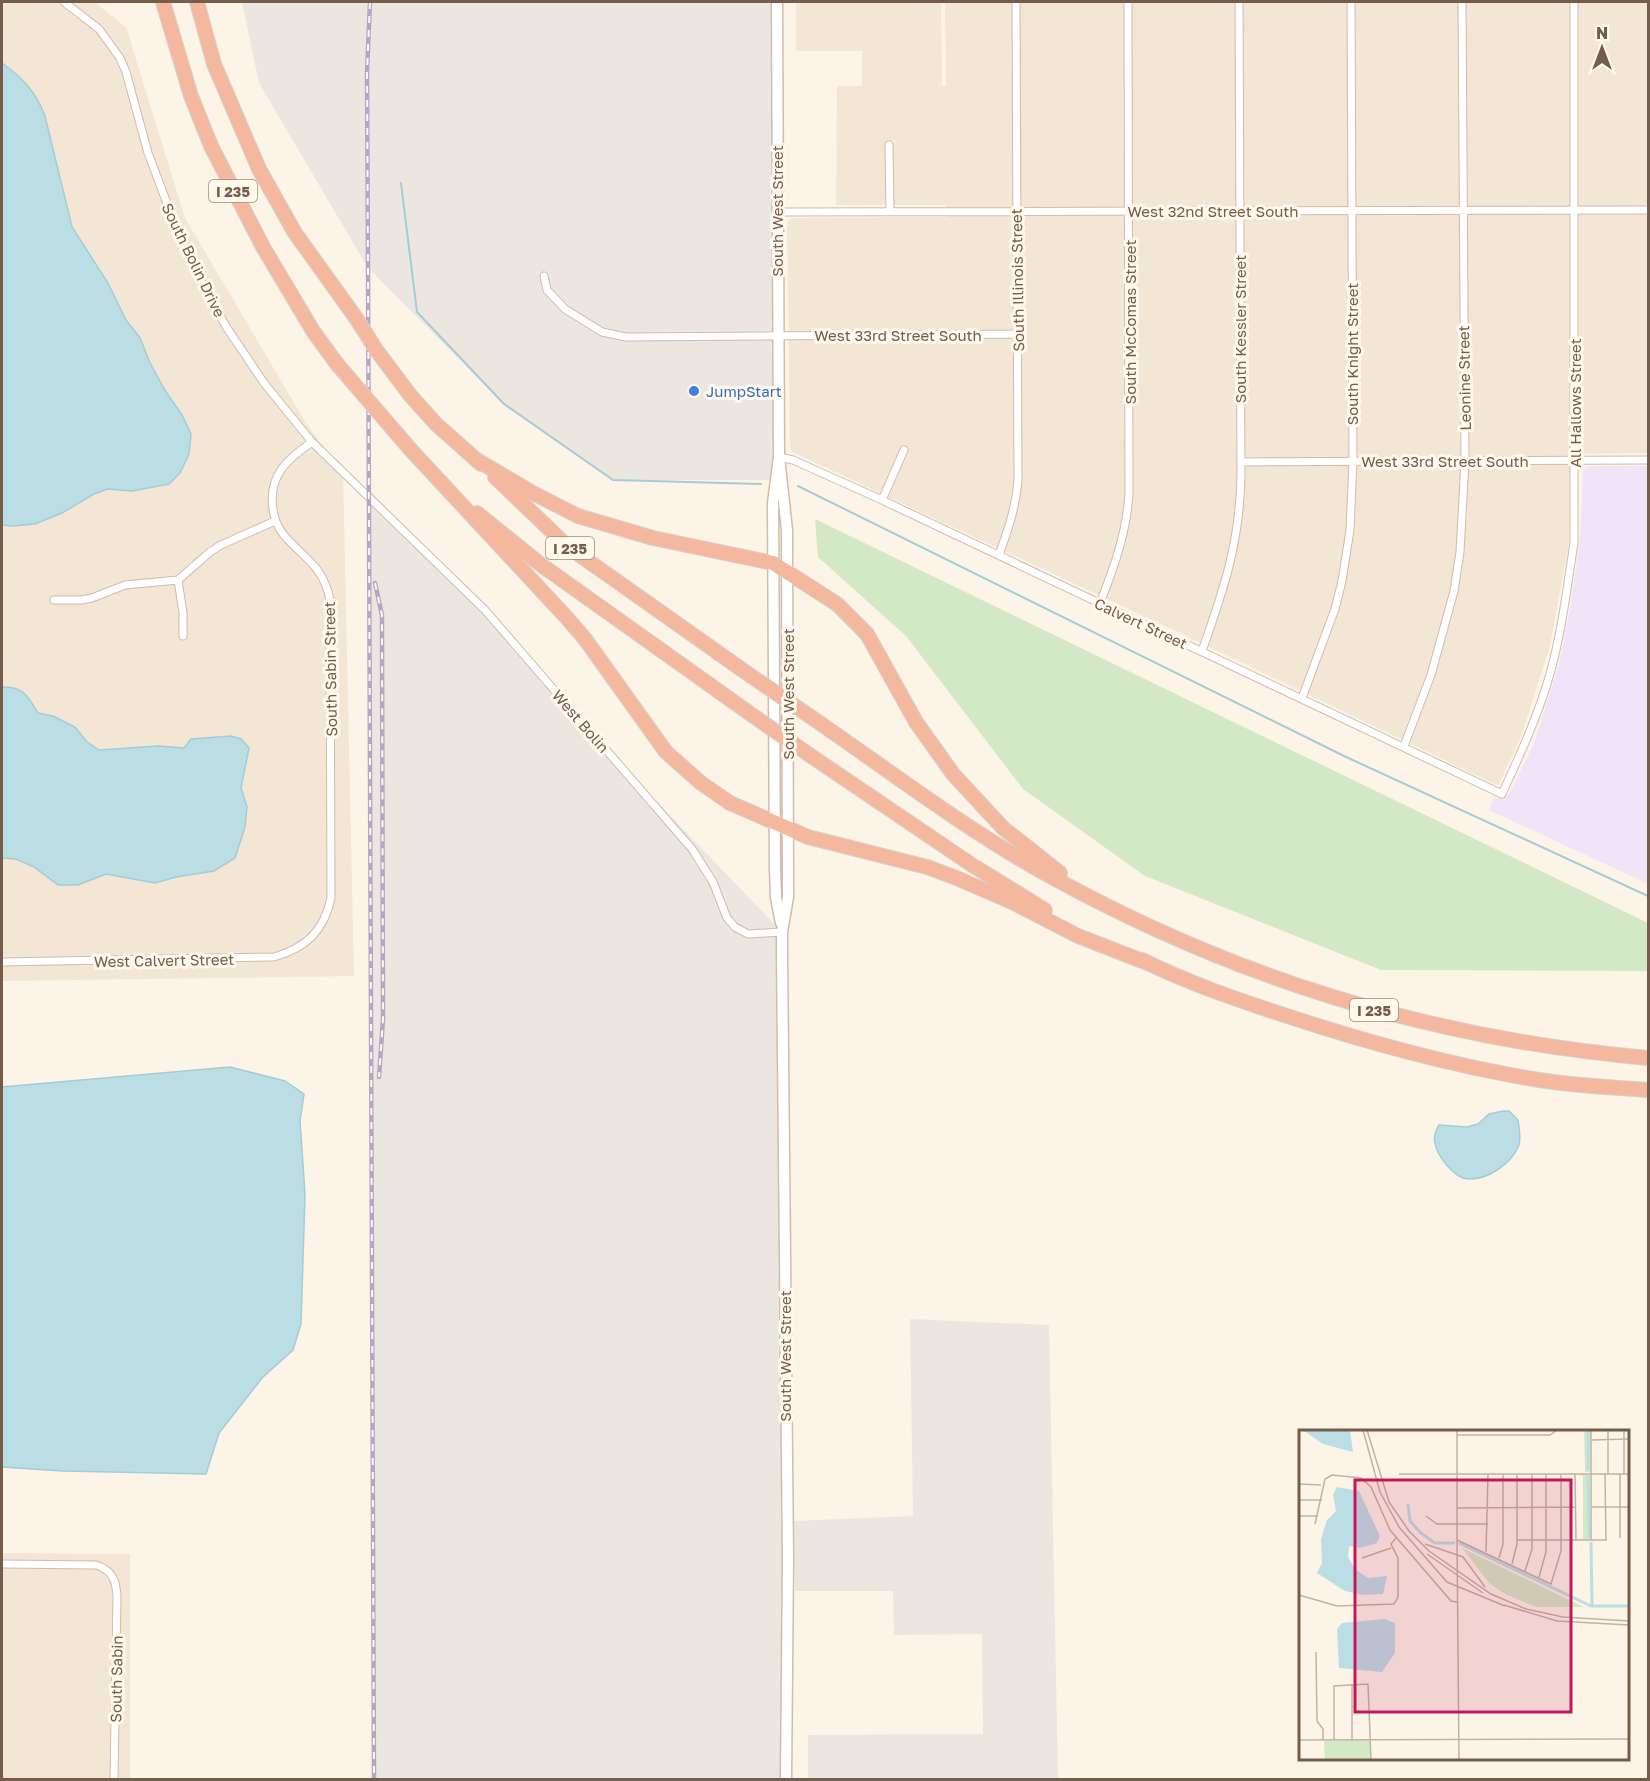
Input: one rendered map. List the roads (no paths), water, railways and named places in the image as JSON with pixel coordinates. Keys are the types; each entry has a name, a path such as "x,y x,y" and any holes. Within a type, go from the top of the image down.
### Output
{"highway":[{"name":"I 235","path":"163,2 190,96 211,146 263,247 313,331 337,364 410,449 448,489 540,564 811,756 1010,889 1047,912 1150,964 1216,992 1330,1031 1432,1059 1542,1081 1648,1090"},
{"name":"I 235","path":"196,2 214,64 259,169 295,234 410,395 436,424 567,546 984,836 1041,870 1175,939 1309,990 1444,1027 1508,1041 1648,1058"},
{"path":"475,459 560,508 601,524 653,538 773,563 837,604 849,613 867,634 892,681 932,746 984,809 1028,849 1062,875 1114,909"},
{"path":"448,489 585,639 666,752 701,783 730,803 808,837 927,867 954,877 1011,902 1078,936 1150,964"}],"street":[{"name":"South Bolin Drive","path":"64,2 99,29 120,58 148,153 176,227 227,328 264,383 312,442 369,496"},
{"name":"South West Street","path":"777,2 779,457 788,530 788,897 782,932"},
{"name":"South Illinois Street","path":"999,555 1011,521 1017,489 1016,2"},
{"name":"South McComas Street","path":"1100,603 1111,575 1129,503 1128,2"},
{"name":"South Kessler Street","path":"1202,651 1233,553 1240,509 1239,2"},
{"name":"South Knight Street","path":"1302,698 1335,609 1350,530 1353,461 1351,2"},
{"name":"Leonine Street","path":"1404,746 1431,675 1454,591 1460,549 1465,461 1462,2"},
{"name":"All Hallows Street","path":"1502,794 1538,710 1550,675 1561,629 1574,543 1574,2"},
{"path":"889,145 890,212"},
{"name":"West 32nd Street South","path":"777,212 1648,210"},
{"name":"West 33rd Street South","path":"544,276 548,290 565,309 602,332 626,337 1018,334"},
{"path":"54,600 81,600 125,585 178,580 221,545 275,521 271,492 276,477 287,460 312,442"},
{"path":"882,500 904,450"},
{"name":"South West Street","path":"779,457 773,503 774,821 776,898 782,932 788,1559 786,1779"},
{"name":"Calvert Street","path":"779,457 793,459 882,500 1502,794"},
{"name":"West 33rd Street South","path":"1241,462 1648,460"},
{"name":"West Bolin","path":"369,496 485,610 692,849 735,927 748,934 782,932"},
{"name":"South Sabin Street","path":"275,521 284,534 313,562 324,580 330,600 331,898 324,921 318,930"},
{"path":"178,580 183,613 183,636"},
{"name":"West Calvert Street","path":"2,962 274,957 300,947 318,930"},
{"name":"South Sabin","path":"2,1564 96,1565 108,1571 115,1579 117,1596 114,1779"}],"water":[{"path":"2,63 28,86 41,107 72,227 108,283 126,320 140,338 150,363 191,434 189,454 180,473 169,484 132,491 108,489 35,524 14,526 2,525"},
{"path":"2,687 20,690 28,697 38,713 53,716 75,727 87,742 99,750 159,746 184,748 191,739 231,736 241,739 249,748 241,788 247,807 245,827 235,858 214,871 155,883 106,874 78,885 58,885 34,867 16,859 2,858"},
{"path":"230,1067 285,1081 304,1094 300,1121 305,1194 301,1324 293,1350 262,1378 219,1433 206,1474 63,1471 2,1467 2,1087"},
{"path":"1509,1111 1518,1120 1520,1141 1515,1153 1498,1170 1483,1177 1468,1179 1457,1175 1447,1166 1436,1148 1434,1140 1439,1125 1467,1127 1478,1124 1489,1114"}],"waterway":[{"path":"401,183 417,312 504,404 613,480 761,484"},
{"path":"798,486 1344,756 1648,896"}],"railway":[{"path":"370,2 367,72 374,1780"},
{"path":"375,583 382,615 383,1019 379,1077"}],"place":[{"name":"JumpStart","path":"694,391"}]}
